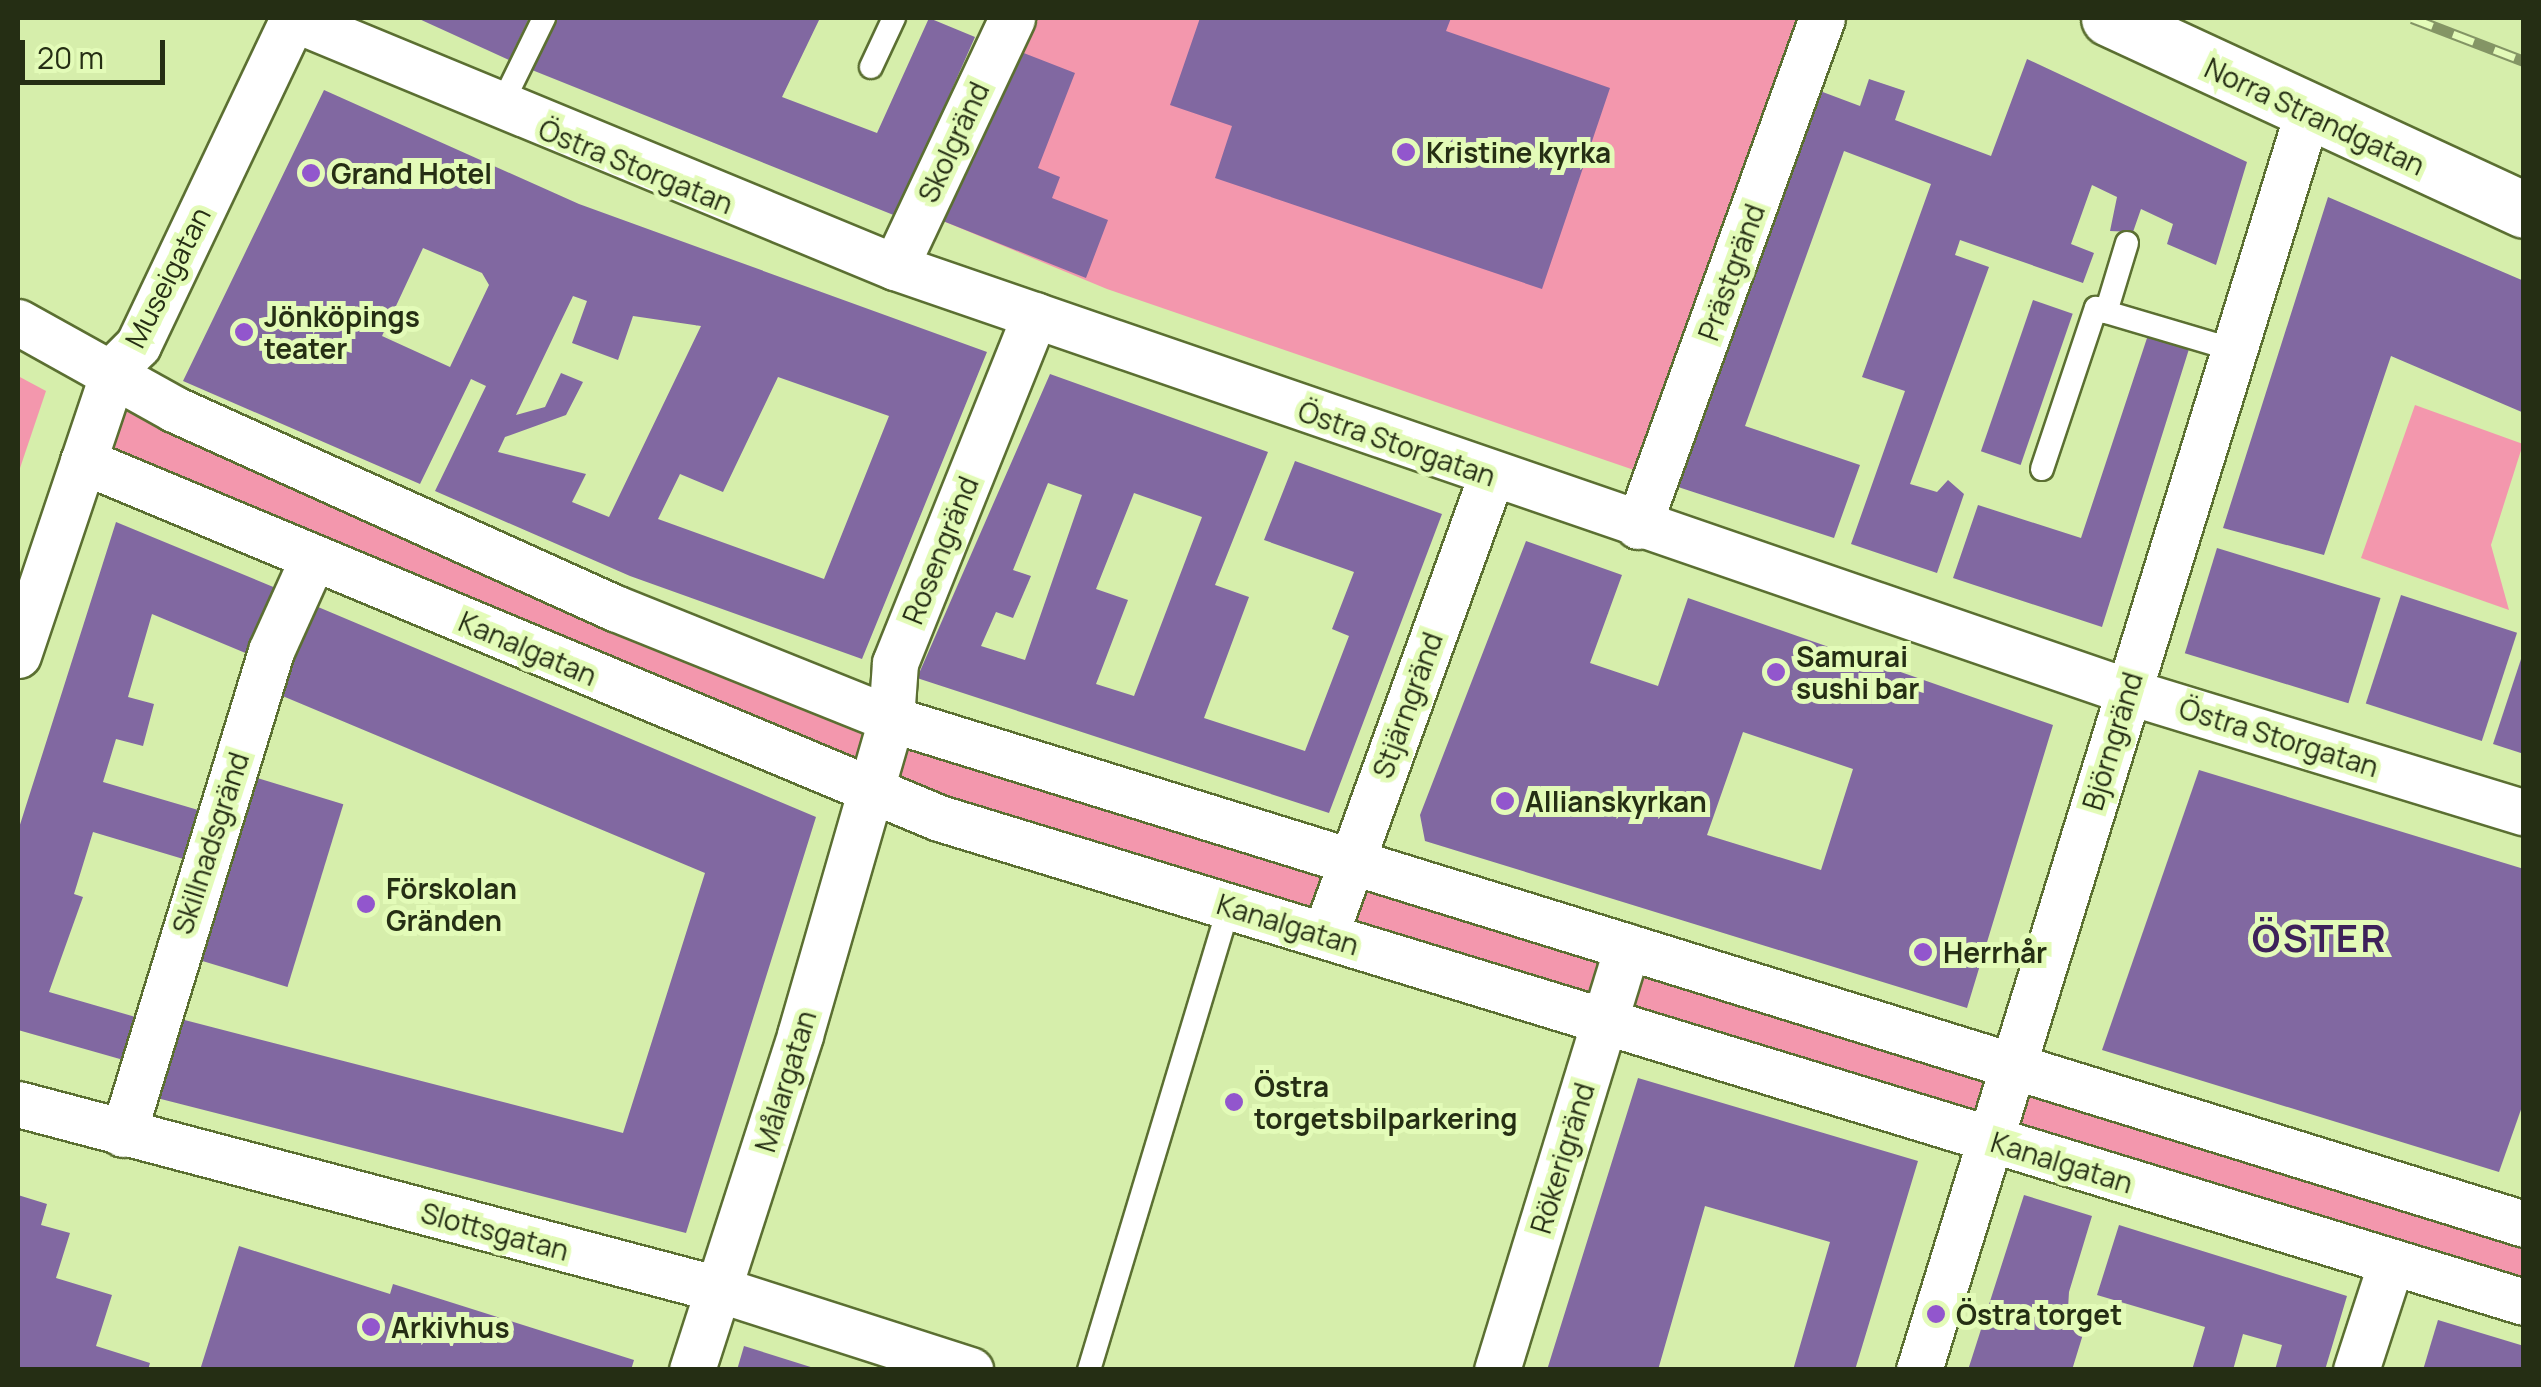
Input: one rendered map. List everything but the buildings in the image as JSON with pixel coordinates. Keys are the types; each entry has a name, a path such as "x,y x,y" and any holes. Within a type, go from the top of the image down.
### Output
{"street":[{"name":"Skolgränd","path":"895,267 1012,18"},
{"name":"Prästgränd","path":"1638,526 1822,18"},
{"name":"Norra Strandgatan","path":"2109,18 2308,114 2524,210"},
{"name":"Östra Storgatan","path":"312,22 500,108 895,267 1492,476 2128,691 2524,812"},
{"name":"Museigatan","path":"18,655 114,369 138,345 312,22"},
{"name":"Björngränd","path":"1919,1370 2308,114"},
{"name":"Rosengränd","path":"868,790 891,719 895,662 1035,315"},
{"path":"18,322 114,369 174,408 615,608 891,719 2011,1067 2522,1220 2510,1298"},
{"name":"Kanalgatan","path":"83,461 868,790 1603,1023 2510,1298"},
{"name":"Stjärngränd","path":"1326,935 1349,862 1492,476"},
{"name":"Skillnadsgränd","path":"123,1134 271,651 313,558"},
{"name":"Målargatan","path":"692,1370 868,790"},
{"name":"Rökerigränd","path":"1498,1370 1627,947"},
{"name":"Slottsgatan","path":"18,1104 718,1289 970,1370"},
{"path":"2356,1370 2391,1263"}],"lane":[{"path":"500,108 544,18"},
{"path":"870,67 894,18"},
{"path":"2106,312 2128,243"},
{"path":"2042,468 2096,308 2234,350"},
{"path":"1089,1370 1228,906"}],"shaded area":[{"path":"1024,18 1803,18 1634,470 1107,289 943,221"},
{"path":"114,369 615,608 2523,1224 2523,1302 939,818 83,461"},
{"path":"18,376 46,391 18,474"},
{"path":"2415,405 2523,444 2491,545 2509,610 2361,558"}],"railway":[{"path":"2412,18 2524,61"}],"place":[{"name":"Kristine kyrka","path":"1406,152"},
{"name":"Grand Hotel","path":"311,173"},
{"name":"Jönköpings teater","path":"244,332"},
{"name":"Samurai sushi bar","path":"1776,672"},
{"name":"Allianskyrkan","path":"1505,801"},
{"name":"Förskolan Gränden","path":"366,904"},
{"name":"Herrhår","path":"1923,952"},
{"name":"Östra torgetsbilparkering","path":"1234,1102"},
{"name":"Östra torget","path":"1936,1314"},
{"name":"Arkivhus","path":"371,1327"}],"district":[{"name":"ÖSTER","path":"2320,938"}]}
